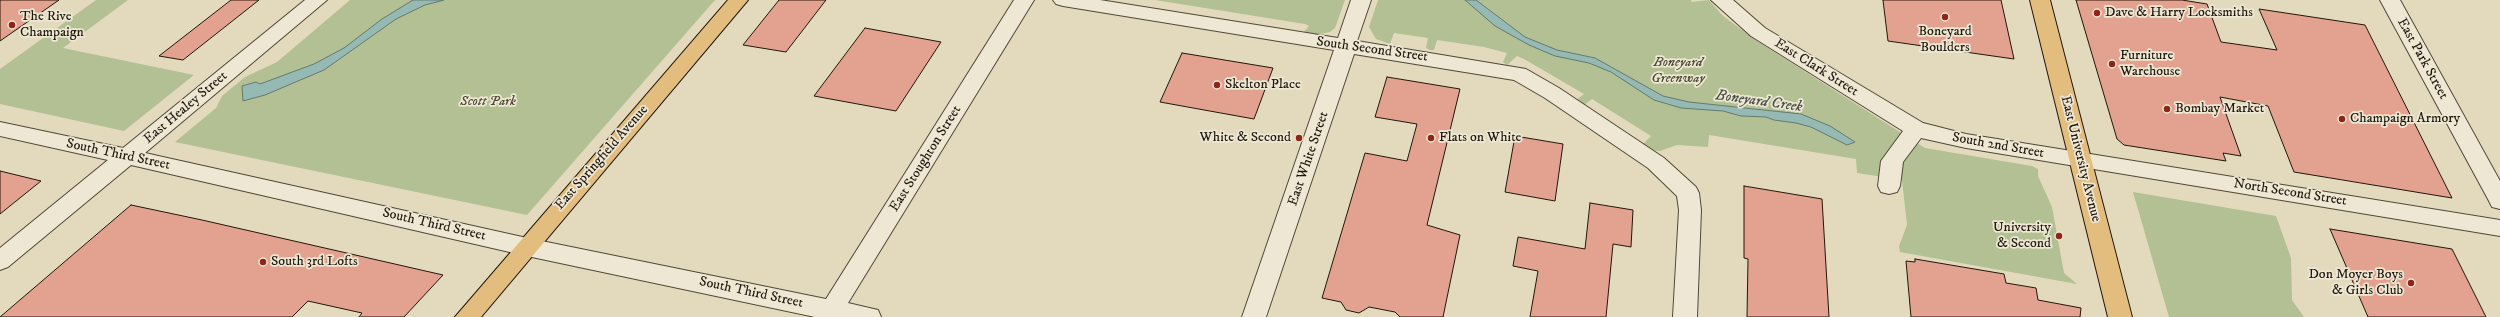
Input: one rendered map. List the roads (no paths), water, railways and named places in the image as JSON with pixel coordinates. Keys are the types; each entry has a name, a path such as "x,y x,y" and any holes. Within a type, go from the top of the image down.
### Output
{"main road":[{"name":"East Springfield Avenue","path":"467,317 738,0"},
{"name":"East University Avenue","path":"2040,0 2120,317"}],"street":[{"name":"East Healey Street","path":"0,261 317,0"},
{"name":"East Stoughton Street","path":"829,313 1024,0"},
{"name":"South Second Street","path":"1063,0 1289,38 1347,44 1519,74 1552,93 1656,163 1688,193 1690,210 1685,317"},
{"name":"East Clark Street","path":"1721,0 1758,32 1916,129"},
{"name":"East Park Street","path":"2390,0 2500,201"},
{"name":"East White Street","path":"1254,317 1360,3"},
{"name":"South Third Street","path":"0,129 829,313 869,317"},
{"name":"South 2nd Street","path":"1916,129 1966,141 2080,158"},
{"path":"1889,186 1892,161 1916,129"},
{"name":"North Second Street","path":"2080,158 2500,228"}],"water":[{"path":"413,0 444,0 425,5 396,19 324,70 265,95 243,101 242,86 256,82 260,84 314,64 344,48 382,19"},
{"path":"1465,0 1476,0 1525,37 1557,50 1595,58 1663,96 1689,102 1801,114 1830,126 1855,142 1847,145 1811,127 1796,123 1774,120 1766,117 1741,116 1723,111 1681,108 1654,100 1611,72 1589,63 1555,56 1529,45 1495,26"}],"place":[{"name":"Dave & Harry Locksmiths","path":"2097,13"},
{"name":"Boneyard Boulders","path":"1945,17"},
{"name":"The Rive Champaign","path":"12,25"},
{"name":"Furniture Warehouse","path":"2112,64"},
{"name":"Skelton Place","path":"1217,85"},
{"name":"Bombay Market","path":"2167,109"},
{"name":"Champaign Armory","path":"2342,119"},
{"name":"White & Second","path":"1299,138"},
{"name":"Flats on White","path":"1431,138"},
{"name":"University & Second","path":"2059,236"},
{"name":"South 3rd Lofts","path":"263,262"},
{"name":"Don Moyer Boys & Girls Club","path":"2411,283"}],"park label":[{"name":"Boneyard Greenway","path":"1678,72"},
{"name":"Scott Park","path":"488,102"}],"water label":[{"name":"Boneyard Creek","path":"1759,102"}]}
